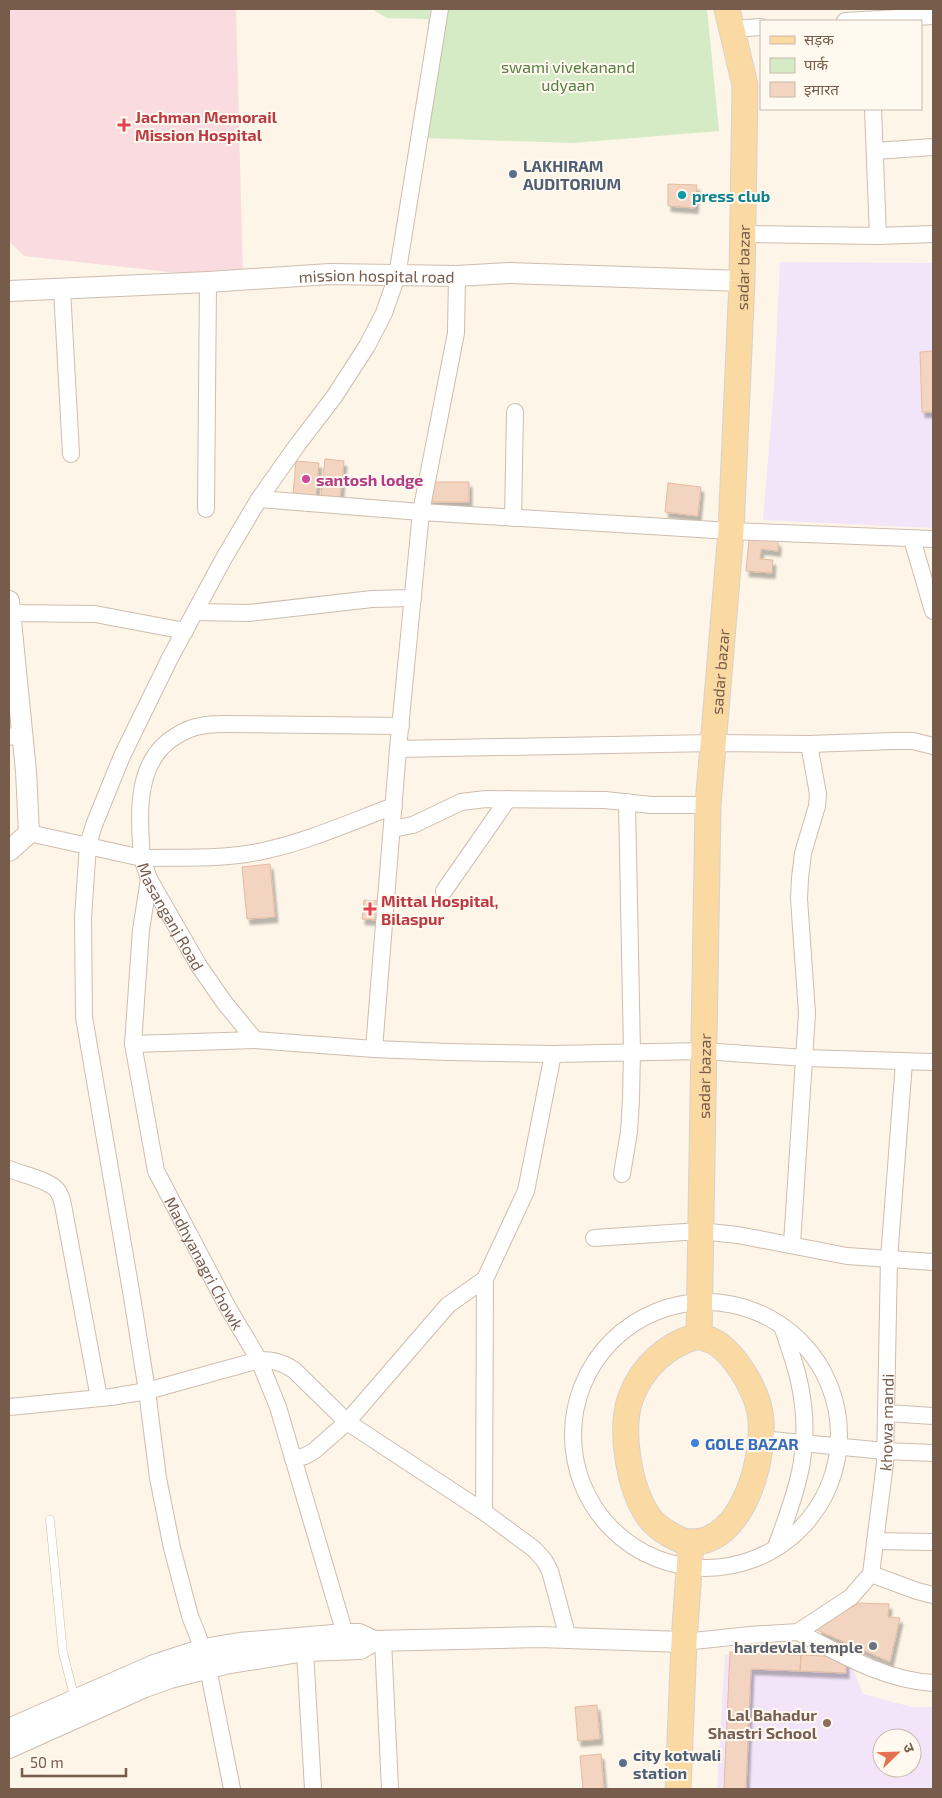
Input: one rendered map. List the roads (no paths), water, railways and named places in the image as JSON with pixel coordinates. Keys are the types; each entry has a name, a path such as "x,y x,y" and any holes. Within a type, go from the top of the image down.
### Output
{"main road":[{"name":"sadar bazar","path":"698,1336 708,805 731,531 742,282 745,85 729,19"},
{"path":"698,1336 713,1341 726,1351 739,1366 750,1386 760,1412 761,1439 757,1466 740,1510 725,1529 710,1539 691,1542 677,1539 662,1530 649,1517 632,1477 626,1450 626,1421 631,1397 642,1375 659,1356 673,1345 684,1339 698,1336"},
{"path":"678,1789 684,1642 691,1542"}],"street":[{"path":"232,1789 206,1658 190,1616 172,1548 158,1478 147,1391 84,1017 83,917 88,845 94,825 122,756 224,558 259,499 334,397 384,313 397,276 440,9"},
{"path":"871,20 933,16"},
{"path":"729,19 760,27"},
{"path":"873,110 878,236"},
{"path":"875,151 933,147"},
{"path":"743,234 878,236 933,234"},
{"name":"mission hospital road","path":"9,291 208,282 330,274 457,276 509,273 742,282"},
{"path":"374,1049 398,748 421,512 456,333 457,276"},
{"path":"206,509 208,282"},
{"path":"62,289 71,454"},
{"path":"513,518 516,412"},
{"path":"259,499 421,512 731,531 933,539"},
{"path":"912,539 933,611"},
{"path":"195,612 249,613 372,599 413,598"},
{"path":"9,851 29,833 15,736 9,607 95,614 185,631"},
{"path":"394,806 268,850 224,857 142,858 140,822 143,782 152,759 168,741 185,730 200,726 224,724 401,726"},
{"path":"398,748 713,743 810,744 893,740 913,741 933,746"},
{"path":"792,1244 807,1014 799,899 800,878 803,853 817,806 818,794 810,744"},
{"path":"392,829 413,825 462,802 486,799 576,799 627,802 651,806 708,805"},
{"path":"444,891 508,799"},
{"path":"622,1174 630,1132 632,1052 627,802"},
{"name":"Masanganj Road","path":"29,833 142,858 149,879 199,966 224,1002 255,1040"},
{"name":"Madhyanagri Chowk","path":"149,879 141,930 133,1044 156,1171 227,1306 259,1360 278,1406 346,1634"},
{"path":"133,1044 255,1040 374,1049 448,1052 553,1054 703,1051 805,1058 933,1062"},
{"path":"484,1512 485,1279 526,1192 553,1054"},
{"name":"khowa mandi","path":"871,1574 885,1451 889,1259 904,1062"},
{"path":"9,1169 48,1184 60,1194 99,1398"},
{"path":"594,1238 700,1231 792,1244 848,1256 933,1262"},
{"path":"293,1459 314,1451 347,1422 448,1305 485,1279"},
{"path":"699,1303 728,1303 749,1308 796,1336 814,1355 828,1377 838,1399 843,1420 842,1447 834,1469 818,1501 796,1528 777,1545 754,1556 689,1571 655,1564 632,1551 598,1519 584,1488 574,1448 575,1414 583,1384 600,1357 626,1329 646,1314 664,1307 699,1303"},
{"path":"777,1545 800,1478 805,1444 804,1409 799,1380 782,1326"},
{"path":"9,1407 147,1391 259,1360 274,1360 284,1363 294,1370 347,1422 484,1512 534,1549 544,1560 550,1571 568,1638"},
{"path":"886,1413 933,1416"},
{"path":"761,1439 885,1451 933,1453"},
{"path":"875,1541 933,1542"},
{"path":"798,1632 851,1597 871,1574 917,1591 933,1594"},
{"path":"9,1748 170,1678 206,1658 239,1643 346,1634 359,1634 378,1641 539,1637 684,1642 798,1632 873,1669 899,1678 933,1683"},
{"path":"9,1729 154,1665 206,1658 360,1649 378,1641"},
{"path":"378,1641 390,1789"},
{"path":"305,1651 313,1789"}],"lane":[{"path":"50,1520 63,1653 75,1700"}],"place":[{"name":"Jachman Memorail Mission Hospital","path":"124,125"},
{"name":"LAKHIRAM AUDITORIUM","path":"513,174"},
{"name":"press club","path":"682,195"},
{"name":"santosh lodge","path":"306,479"},
{"name":"Mittal Hospital, Bilaspur","path":"370,909"},
{"name":"GOLE BAZAR","path":"695,1443"},
{"name":"hardevlal temple","path":"873,1646"},
{"name":"Lal Bahadur Shastri School","path":"827,1723"},
{"name":"city kotwali station","path":"623,1763"}],"park label":[{"name":"swami vivekanand udyaan","path":"568,75"}]}
